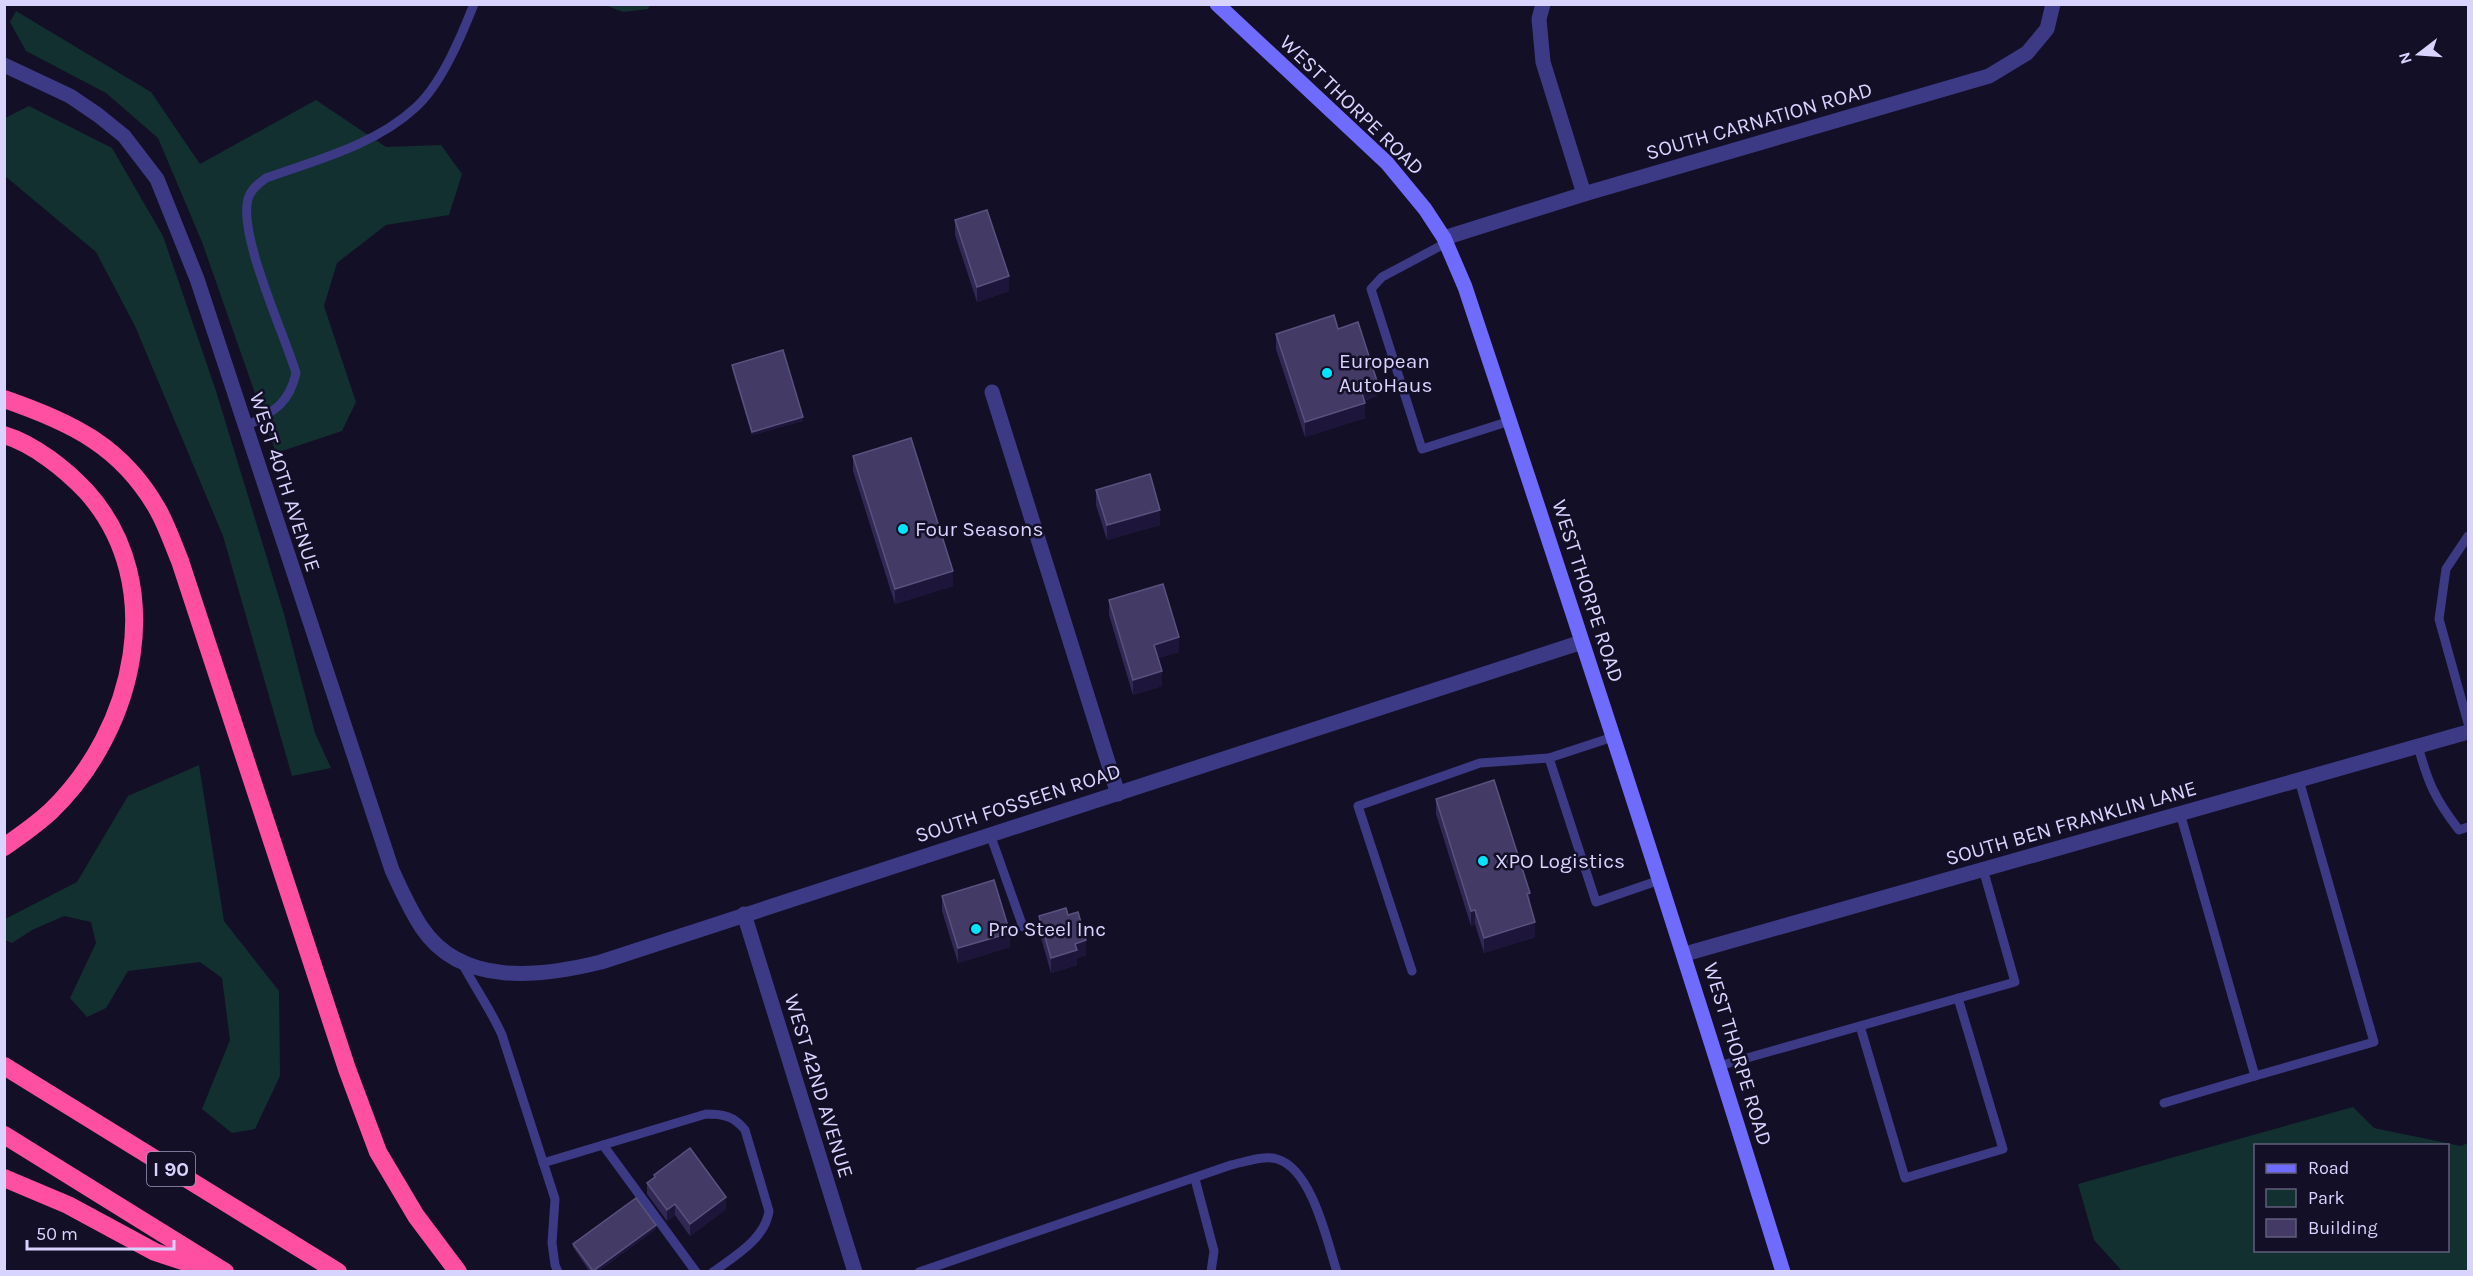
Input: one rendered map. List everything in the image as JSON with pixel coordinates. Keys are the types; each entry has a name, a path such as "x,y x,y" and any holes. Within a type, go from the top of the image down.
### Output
{"highway":[{"path":"4,399 65,422 98,443 132,472 158,510 180,561 347,1069 378,1152 416,1216 458,1272"},
{"path":"4,435 44,456 74,479 97,504 114,531 129,569 135,603 134,639 129,677 112,723 81,776 52,810 4,847"},
{"name":"I 90","path":"4,1066 338,1272"},
{"path":"4,1134 225,1272"},
{"path":"4,1178 68,1205 154,1252 214,1272"}],"street":[{"name":"WEST THORPE ROAD","path":"1216,4 1387,163 1425,209 1445,241 1465,287 1614,737 1685,954 1783,1272"},
{"path":"1543,4 1539,19 1543,62 1584,194"},
{"name":"SOUTH CARNATION ROAD","path":"1445,241 1584,194 1989,76 2027,53 2047,29 2053,4"},
{"name":"WEST 40TH AVENUE","path":"4,65 70,96 98,115 124,136 157,179 197,279 392,870 422,928 441,949 462,963"},
{"path":"992,392 1118,794"},
{"name":"SOUTH FOSSEEN ROAD","path":"462,963 503,972 544,973 601,962 1582,642"},
{"name":"SOUTH BEN FRANKLIN LANE","path":"1685,954 2469,732"},
{"name":"WEST 42ND AVENUE","path":"744,914 855,1272"}],"lane":[{"path":"245,427 279,408 292,390 296,373 255,260 246,219 248,199 255,185 266,178 342,151 393,126 409,113 437,81 474,4"},
{"path":"1445,241 1382,277 1371,289 1422,449 1509,421"},
{"path":"2469,536 2446,569 2439,619 2469,723"},
{"path":"1412,971 1358,806 1480,763 1549,758 1614,737"},
{"path":"2418,746 2429,785 2439,804 2459,830 2469,827"},
{"path":"1549,758 1596,902 1660,880"},
{"path":"2164,1103 2374,1042 2299,780"},
{"path":"2180,813 2255,1076"},
{"path":"990,834 1023,927"},
{"path":"1719,1066 2014,982 1983,869"},
{"path":"462,963 473,985 491,1010 502,1035 555,1199 552,1243 558,1272"},
{"path":"1860,1026 1905,1178 2003,1149 1958,998"},
{"path":"543,1163 706,1114 730,1117 745,1130 769,1211 767,1223 761,1234 713,1272"},
{"path":"603,1145 696,1272"},
{"path":"919,1272 1257,1159 1277,1159 1291,1168 1306,1185 1319,1216 1337,1272"},
{"path":"1195,1179 1214,1251 1211,1272"}],"green space":[{"path":"650,4 648,9 623,12 605,5"},
{"path":"16,11 151,92 200,164 316,100 386,147 441,145 462,174 449,215 386,225 337,263 324,306 356,402 342,431 276,453 202,242 158,138 106,93 26,51 10,22"},
{"path":"29,106 112,148 163,236 216,391 284,614 315,733 331,768 292,776 223,536 135,326 96,252 5,176 5,118"},
{"path":"199,765 224,921 279,991 280,1076 255,1129 232,1133 202,1109 230,1040 222,978 200,962 128,971 106,1008 87,1017 70,998 96,943 91,922 64,916 32,930 12,943 5,940 5,919 77,882 128,796"},
{"path":"2353,1107 2374,1128 2461,1146 2468,1143 2468,1271 2122,1271 2094,1240 2078,1184"}],"building":[{"path":"987,210 1009,276 977,287 955,220"},
{"name":"European AutoHaus","path":"1334,315 1338,329 1358,322 1377,381 1360,387 1365,403 1305,422 1276,334"},
{"path":"783,350 803,417 752,432 732,365"},
{"name":"Four Seasons","path":"911,438 953,571 895,589 853,456"},
{"path":"1150,474 1160,510 1107,525 1096,490"},
{"path":"1163,584 1179,637 1154,645 1162,671 1133,680 1109,600"},
{"name":"XPO Logistics","path":"1494,780 1530,893 1527,894 1535,922 1484,938 1475,910 1471,911 1436,799"},
{"name":"Pro Steel Inc","path":"994,880 1010,933 958,948 942,896"},
{"path":"1066,908 1068,915 1078,912 1086,940 1075,944 1077,950 1051,958 1039,916"},
{"path":"690,1148 726,1197 690,1224 675,1204 667,1210 647,1183"},
{"path":"636,1198 656,1225 593,1271 573,1244"}],"place":[{"name":"European AutoHaus","path":"1327,373"},
{"name":"Four Seasons","path":"903,529"},
{"name":"XPO Logistics","path":"1483,861"},
{"name":"Pro Steel Inc","path":"976,929"}]}
